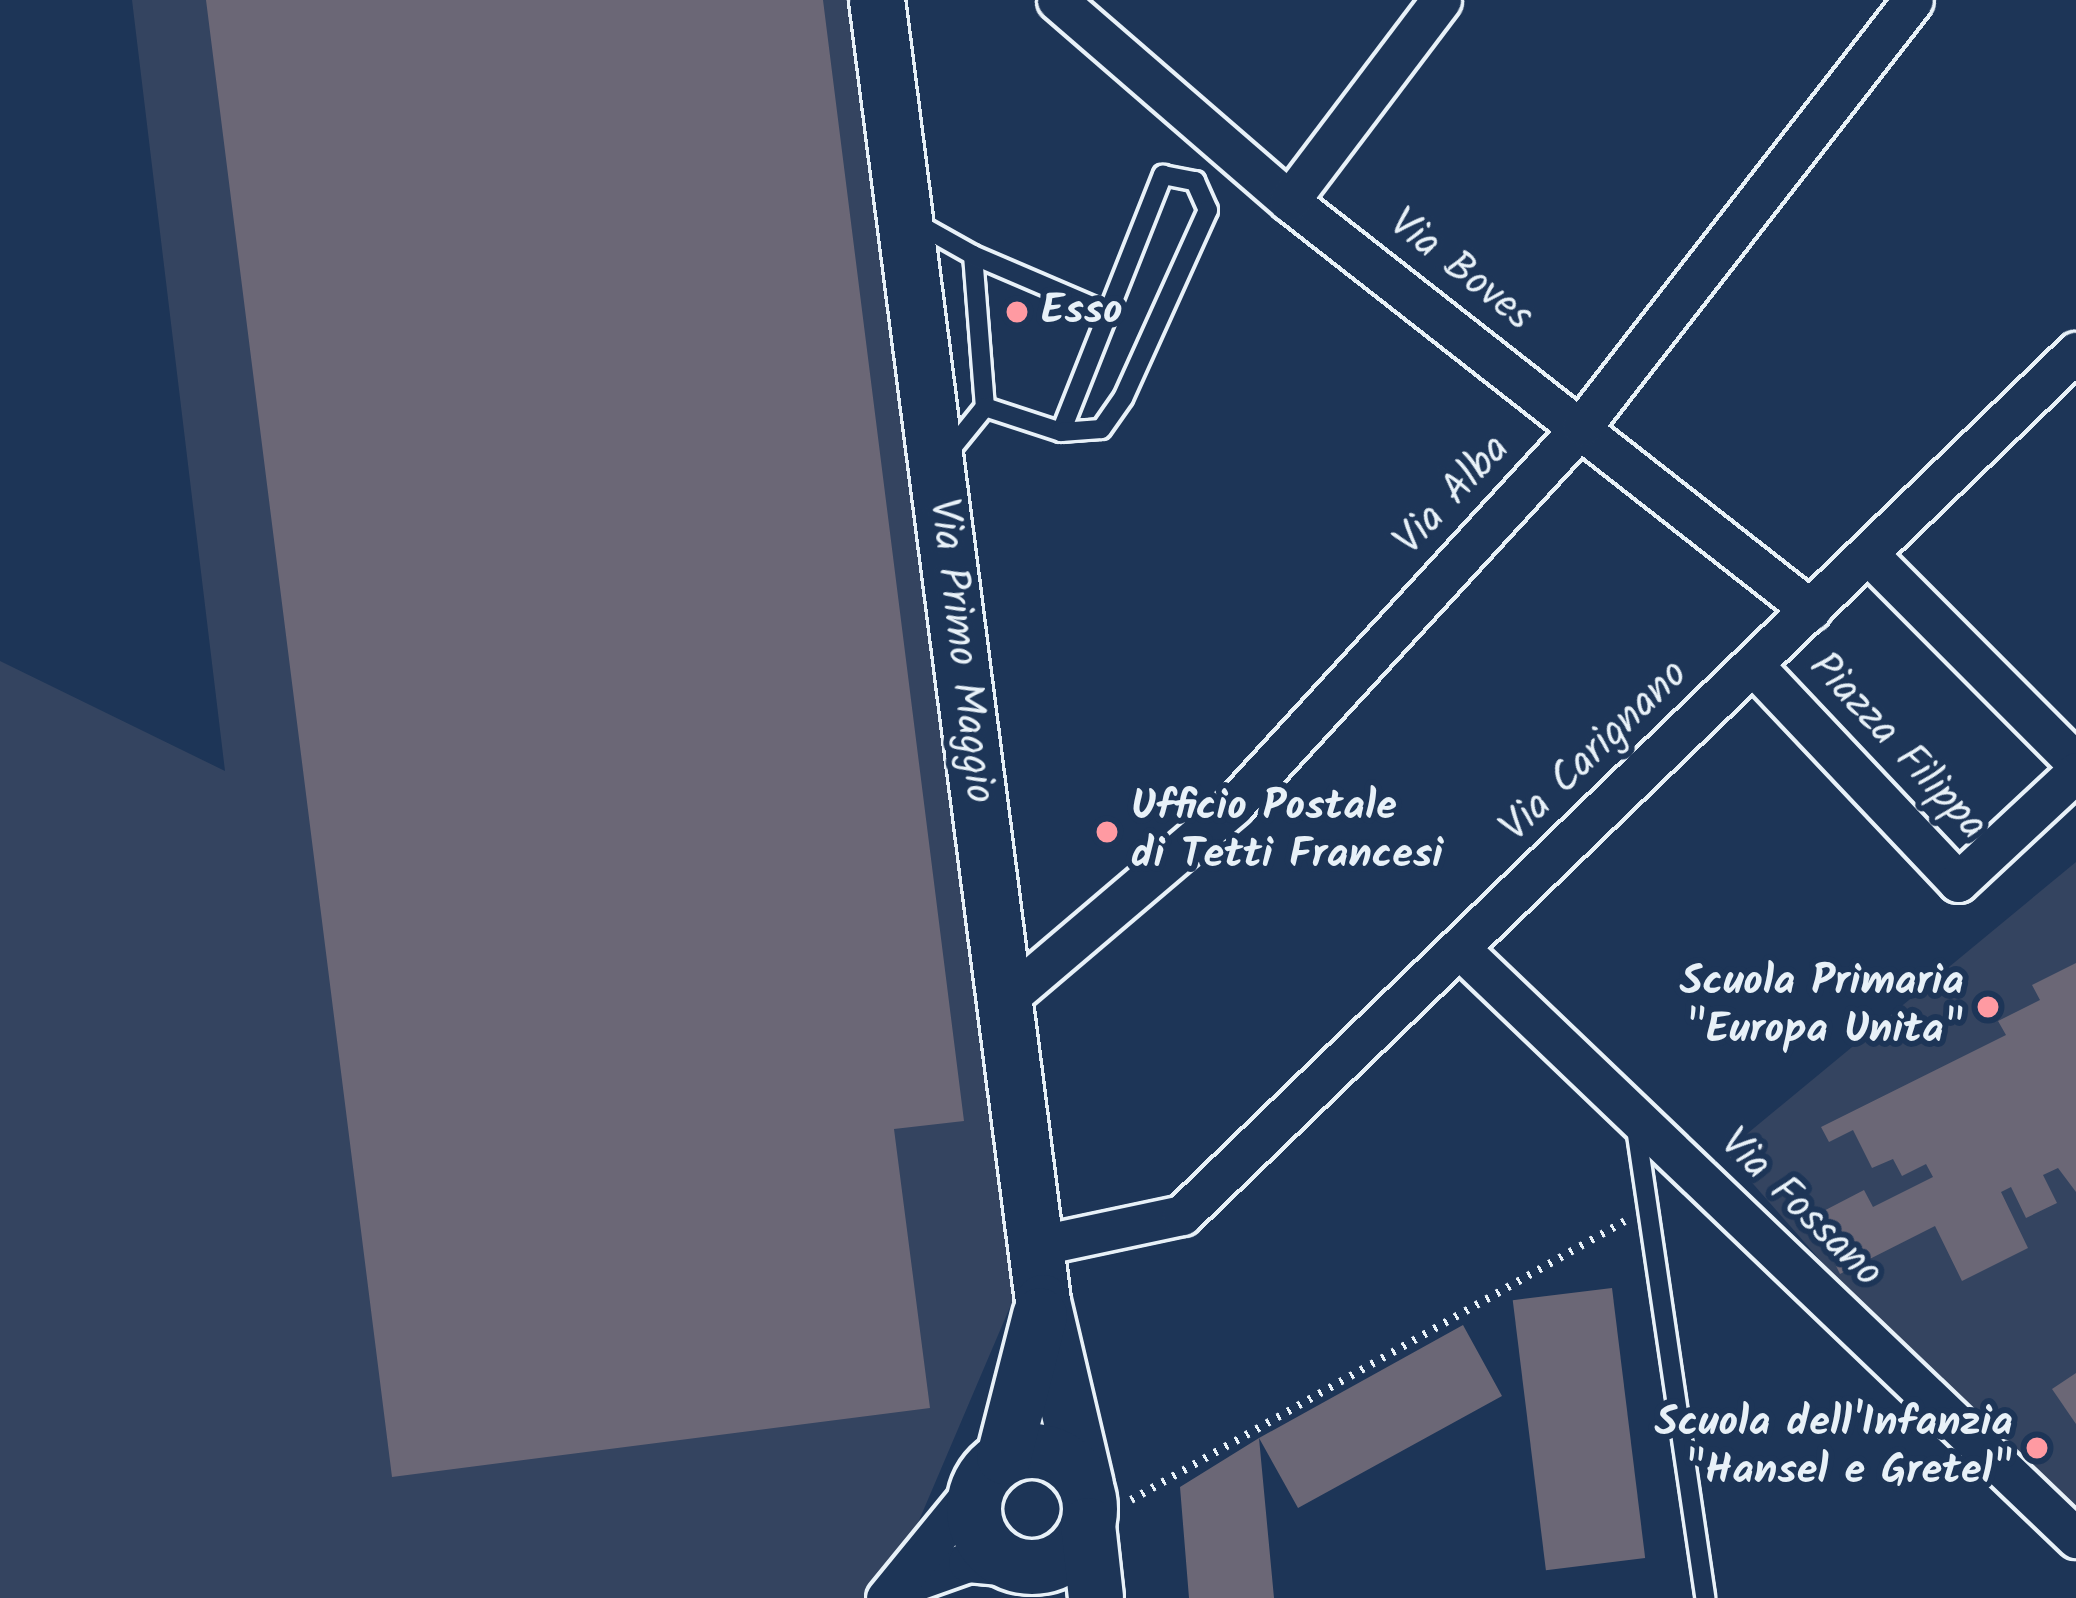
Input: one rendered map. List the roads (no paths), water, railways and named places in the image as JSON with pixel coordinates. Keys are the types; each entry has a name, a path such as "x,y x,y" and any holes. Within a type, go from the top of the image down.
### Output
{"main road":[{"name":"Via Primo Maggio","path":"877,0 1043,1302 1087,1505 1096,1598"},
{"name":"Via Primo Maggio","path":"992,1470 1043,1302"},
{"path":"1054,1454 1087,1505 1060,1560 1034,1582 985,1543 974,1513 992,1470 1054,1454"}],"street":[{"name":"Via Boves","path":"1058,0 1289,201 1811,610"},
{"path":"1289,201 1441,0"},
{"name":"Via Alba","path":"1004,1001 1233,806 1582,426 1913,0"},
{"name":"Via Carignano","path":"1036,1246 1182,1215 2076,352"},
{"name":"Piazza Filippa","path":"1754,666 1958,882 2076,768 1868,554"},
{"name":"Via Fossano","path":"1459,948 2076,1538"},
{"path":"891,1593 992,1470"},
{"path":"891,1593 968,1562 1034,1582"}],"lane":[{"path":"985,407 1061,432 1101,429 1123,398 1208,210 1195,181 1163,175 1061,432"},
{"path":"904,216 973,255 1106,312"},
{"path":"937,467 985,407 973,255"},
{"path":"1635,1118 1706,1598"}],"place":[{"name":"Esso","path":"1017,312"},
{"name":"Ufficio Postale di Tetti Francesi","path":"1107,832"},
{"name":"Scuola Primaria \"Europa Unita\"","path":"1988,1007"},
{"name":"Scuola dell'Infanzia \"Hansel e Gretel\"","path":"2037,1448"}]}
